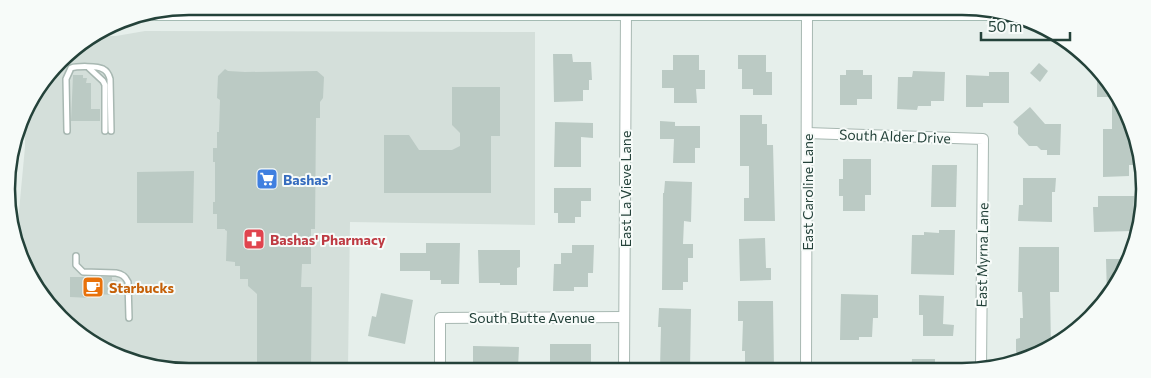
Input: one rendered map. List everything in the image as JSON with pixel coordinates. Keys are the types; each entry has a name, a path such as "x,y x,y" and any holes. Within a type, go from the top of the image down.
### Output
{"street":[{"name":"East La Vieve Lane","path":"624,363 626,15"},
{"name":"East Caroline Lane","path":"806,363 807,15"},
{"name":"South Alder Drive","path":"807,133 984,139"},
{"name":"East Myrna Lane","path":"982,362 984,139"},
{"name":"South Butte Avenue","path":"440,363 440,318 624,317"}],"lane":[{"path":"67,131 66,79 68,72 71,68 88,68 103,68 109,74 110,79 108,131 103,81 88,68"},
{"path":"76,256 76,265 83,272 116,273 126,278 128,282 129,318"}],"shaded area":[{"path":"145,31 535,32 535,225 350,222 348,363 166,362 122,350 92,334 66,312 51,295 28,256 19,227 25,130 38,102 58,74 74,58 102,38"}],"building":[{"path":"553,54 572,54 573,62 591,62 592,80 589,80 589,90 583,90 583,101 554,102"},
{"path":"673,55 699,55 699,70 705,70 705,89 696,89 697,103 674,103 674,88 662,88 662,70 673,70"},
{"path":"738,55 766,55 766,72 772,72 772,95 753,95 753,89 742,89 742,69 738,69"},
{"path":"1039,63 1048,71 1040,82 1030,73"},
{"path":"225,69 228,71 245,72 317,71 324,77 323,98 320,102 320,118 316,118 315,229 311,229 311,264 302,264 301,287 312,287 311,363 257,363 257,294 248,286 248,279 240,279 240,266 235,266 235,262 226,261 227,231 225,229 217,229 217,214 213,214 213,202 215,202 215,162 213,162 213,148 217,148 217,132 219,132 220,100 217,98 218,76"},
{"path":"846,70 863,70 863,75 872,75 872,99 857,99 857,105 840,105 840,75 846,75"},
{"path":"913,71 945,72 944,101 931,101 931,106 918,106 917,110 897,109 898,77 912,77"},
{"path":"989,72 1009,72 1009,103 983,103 983,107 966,107 966,75 989,76"},
{"path":"73,75 83,75 83,78 87,78 86,83 91,83 91,109 100,109 100,121 71,121"},
{"path":"1097,80 1110,97 1097,97"},
{"path":"452,87 500,87 500,136 491,136 491,193 384,193 384,135 409,135 419,150 452,150 460,146 460,133 452,125"},
{"path":"1112,100 1123,122 1133,155 1135,165 1129,165 1129,176 1103,177 1103,129 1112,129"},
{"path":"1030,107 1045,124 1061,124 1060,155 1047,155 1047,150 1041,150 1037,146 1029,146 1018,134 1018,127 1013,122"},
{"path":"740,115 762,115 762,124 767,124 767,145 773,145 775,221 744,221 744,198 749,198 749,166 740,166"},
{"path":"660,121 675,122 675,126 700,126 700,148 695,148 695,163 673,163 674,139 660,139"},
{"path":"555,122 593,123 593,138 581,137 581,167 554,167"},
{"path":"843,159 871,159 871,195 865,195 865,211 843,211 843,196 839,196 839,179 843,179"},
{"path":"932,165 957,165 956,207 931,207"},
{"path":"194,171 193,223 137,223 137,172"},
{"path":"1023,178 1056,178 1055,192 1052,192 1052,222 1018,221 1019,205 1023,205"},
{"path":"665,181 692,182 691,222 684,221 683,244 693,244 693,258 688,258 688,282 683,282 683,290 662,290 663,193"},
{"path":"554,188 591,188 591,201 581,201 581,217 575,217 575,223 558,223 558,213 554,213"},
{"path":"1098,196 1134,196 1133,222 1131,231 1094,232 1093,207 1098,207"},
{"path":"939,230 955,230 954,275 911,274 912,235 924,235 924,232 939,233"},
{"path":"765,238 766,268 771,268 771,280 740,281 739,239"},
{"path":"426,243 460,243 459,284 441,284 441,280 430,280 430,271 400,271 400,253 426,253"},
{"path":"572,245 594,245 593,273 588,273 588,287 574,287 574,291 553,291 554,264 561,264 561,253 572,253"},
{"path":"1019,247 1059,247 1059,292 1050,292 1051,338 1016,355 1016,339 1020,338 1020,318 1023,318 1022,292 1018,292"},
{"path":"478,250 520,250 517,285 479,283"},
{"path":"1106,259 1122,259 1113,276 1107,285"},
{"name":"Starbucks","path":"70,277 112,277 112,280 117,280 117,295 91,294 91,298 70,297"},
{"path":"381,293 413,300 405,344 368,336 372,316 376,317"},
{"path":"841,294 878,295 878,318 873,318 872,337 859,337 859,340 840,340"},
{"path":"919,295 944,296 943,324 954,325 953,336 923,336 923,315 919,315"},
{"path":"738,301 773,301 774,363 745,363 745,351 742,351 743,321 738,321"},
{"path":"659,308 691,309 690,363 660,363 661,327 658,327"},
{"path":"550,344 591,344 591,363 550,363"},
{"path":"473,346 519,347 518,363 473,363"},
{"path":"912,359 935,359 935,363 912,363"}],"place":[{"name":"Bashas'","path":"267,179"},
{"name":"Bashas' Pharmacy","path":"254,239"},
{"name":"Starbucks","path":"93,287"}]}
